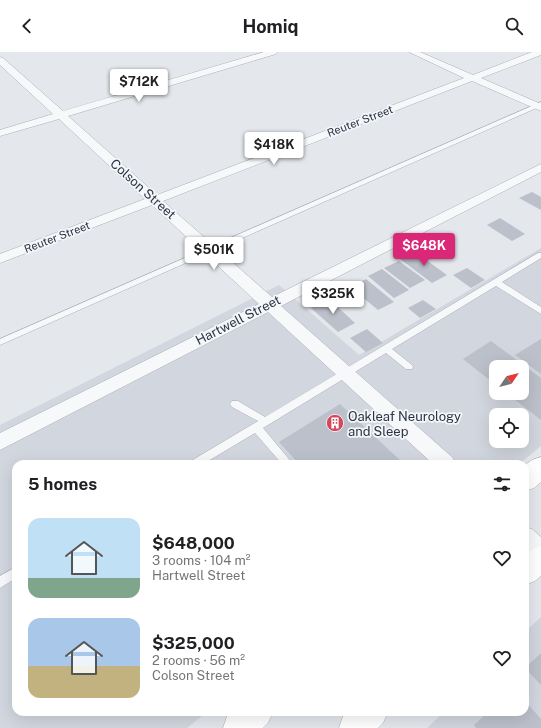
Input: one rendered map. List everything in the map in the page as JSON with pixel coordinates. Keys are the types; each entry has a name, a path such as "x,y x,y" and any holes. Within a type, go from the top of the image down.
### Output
{"street":[{"path":"0,54 7,52"},
{"path":"0,133 273,52"},
{"path":"413,52 539,106"},
{"name":"Reuter Street","path":"0,258 540,52"},
{"name":"Colson Street","path":"0,60 442,460"},
{"name":"Hartwell Street","path":"0,442 541,167"},
{"path":"529,477 541,467"},
{"path":"529,540 541,550"},
{"path":"529,569 541,559"},
{"path":"239,728 252,716"},
{"path":"355,728 368,716"}],"lane":[{"path":"0,342 539,106"},
{"path":"202,460 541,255"},
{"path":"496,282 541,311"},
{"path":"386,348 409,368"},
{"path":"235,404 265,422"},
{"path":"256,427 285,460"},
{"path":"0,582 12,574"}],"shaded area":[{"path":"541,248 541,446 524,460 12,460 12,716 202,716 187,728 0,728 0,425 279,285 359,355"},
{"path":"541,617 541,728 427,728 440,716 529,716 529,628"}],"building":[{"path":"532,192 541,197 541,210 519,198"},
{"path":"500,218 525,234 512,241 487,225"},
{"path":"415,252 447,275 432,283 400,259"},
{"path":"399,261 425,280 410,288 384,268"},
{"path":"467,268 485,280 471,288 453,275"},
{"path":"382,269 409,290 394,298 368,276"},
{"path":"366,279 394,302 378,310 350,287"},
{"path":"329,299 355,323 338,332 311,308"},
{"path":"423,300 436,309 420,318 408,308"},
{"path":"367,329 383,343 366,352 350,338"},
{"path":"541,339 541,374 529,365 529,360 522,360 515,355"},
{"path":"491,341 517,360 489,360 489,379 463,359"},
{"path":"529,369 541,378 541,420 529,411 529,408 525,408 515,400 529,400"},
{"name":"Oakleaf Neurology and Sleep","path":"340,404 400,460 295,460 279,442"},
{"path":"541,653 541,685 529,672 529,664"},
{"path":"529,706 541,719 541,728 476,728 474,725 484,716 529,716"}],"place":[{"name":"Oakleaf Neurology and Sleep","path":"335,423"}]}
